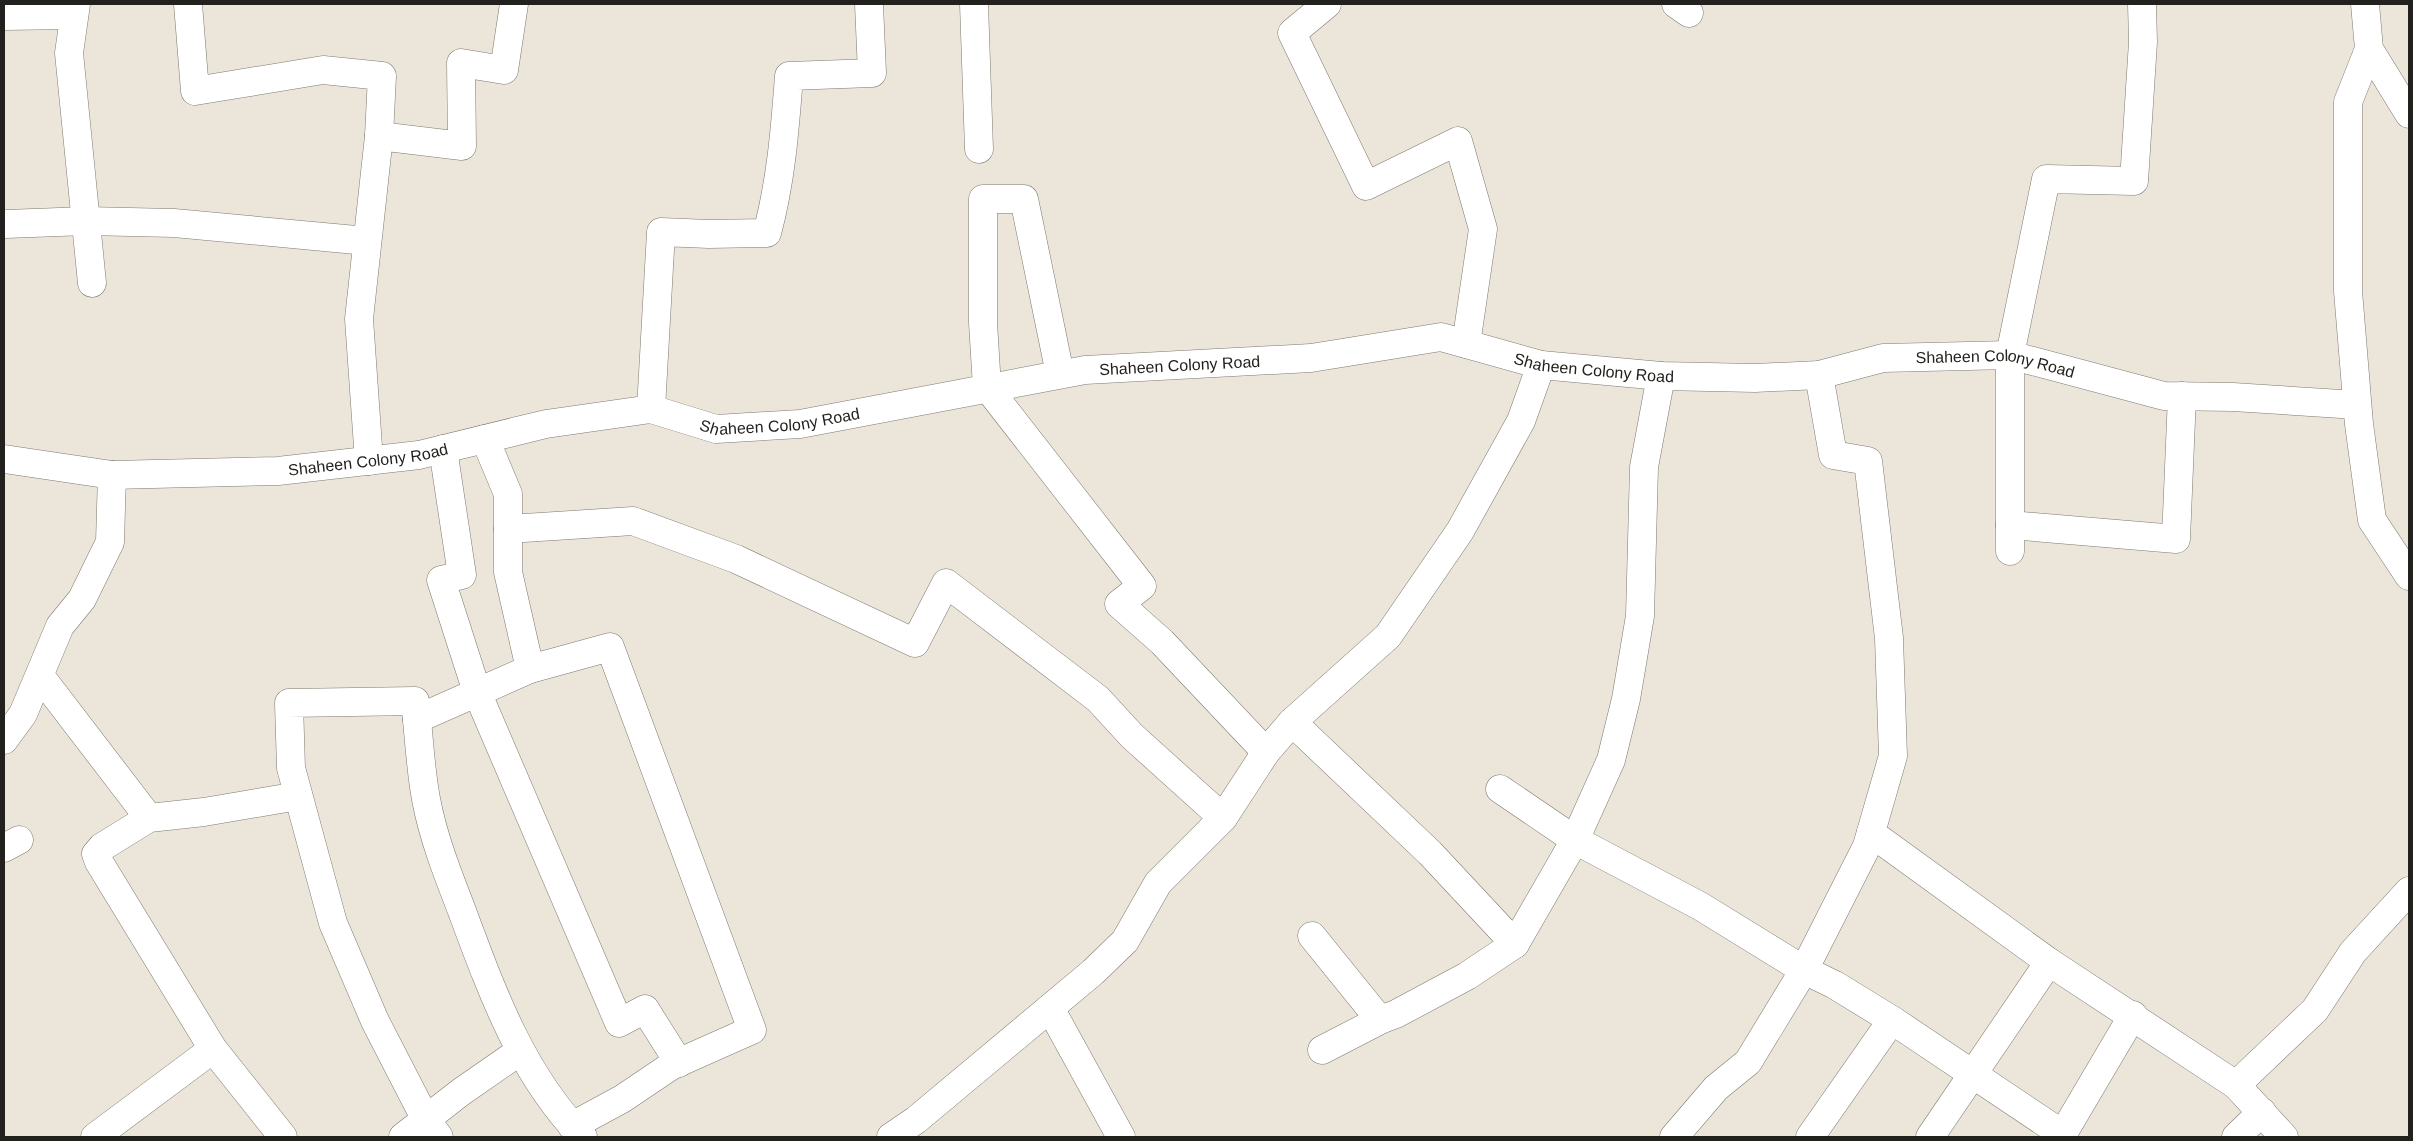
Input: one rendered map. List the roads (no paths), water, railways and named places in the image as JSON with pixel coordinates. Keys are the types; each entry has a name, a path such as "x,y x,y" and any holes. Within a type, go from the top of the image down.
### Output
{"street":[{"path":"188,4 195,91 322,70 382,76 379,136 359,319 369,461"},
{"path":"379,136 462,146 461,63 504,70 514,4"},
{"path":"651,409 661,232 708,234 767,233 776,198 783,154 789,76 872,73 869,4"},
{"path":"974,4 979,149"},
{"path":"1327,4 1292,33 1366,186 1458,140 1483,228 1466,344"},
{"path":"2142,4 2143,42 2134,181 2046,179 2010,355 2010,538 2176,539 2182,396"},
{"path":"2365,4 2368,49 2348,102 2348,291 2358,405 2372,520 2409,576"},
{"path":"4,16 78,7 69,54 92,283"},
{"path":"2368,49 2409,114"},
{"path":"1060,374 1024,199 983,199 983,323 987,387 1142,586 1119,604 1162,642 1266,752"},
{"path":"6,224 86,221 174,223 367,241"},
{"name":"Shaheen Colony Road","path":"4,459 112,475 278,471 419,456 546,424 651,409 716,428 800,424 987,387 1085,370 1311,358 1441,337 1540,364 1661,376 1755,378 1819,375 1883,358 2010,355 2164,396 2358,405"},
{"path":"891,1137 916,1120 1093,972 1125,942 1158,882 1223,818 1266,752 1292,722 1388,636 1460,531 1521,421 1540,364"},
{"path":"1674,1137 1716,1088 1748,1062 1804,970 1867,846 1893,756 1889,638 1868,461 1833,455 1819,375"},
{"path":"1322,1050 1380,1020 1396,1014 1467,976 1515,944 1576,840 1611,760 1626,699 1640,616 1644,467 1661,376"},
{"path":"485,439 508,494 508,572 530,669"},
{"path":"443,450 462,575 441,580 477,692 619,1023 645,1008 679,1063"},
{"path":"4,740 23,714 60,626 82,599 110,542 112,475"},
{"path":"508,529 633,521 736,559 915,643 946,583 1098,698 1132,736 1223,818"},
{"path":"417,719 530,669 610,647 752,1030 679,1063 622,1099 577,1132 558,1112 520,1050 497,1002 447,872 426,800 417,719 415,701 289,703 291,768 333,923 375,1020 432,1128"},
{"path":"40,677 149,818"},
{"path":"1292,722 1430,853 1515,944"},
{"path":"1500,789 1576,840 1700,906 1804,970 1835,985 1892,1020 2061,1136 2133,1015"},
{"path":"284,1137 213,1049 98,862 96,854 102,847 149,818 204,812 298,796"},
{"path":"1871,833 2049,962 2133,1015 2236,1085 2284,1137"},
{"path":"2236,1085 2314,1010 2353,952 2409,891"},
{"path":"1312,936 1380,1020"},
{"path":"1930,1137 2049,962"},
{"path":"1050,1008 1121,1137"},
{"path":"1810,1137 1892,1020"},
{"path":"95,1137 213,1049"},
{"path":"403,1137 432,1128 460,1092 520,1050"},
{"path":"2236,1137 2262,1112"}]}
